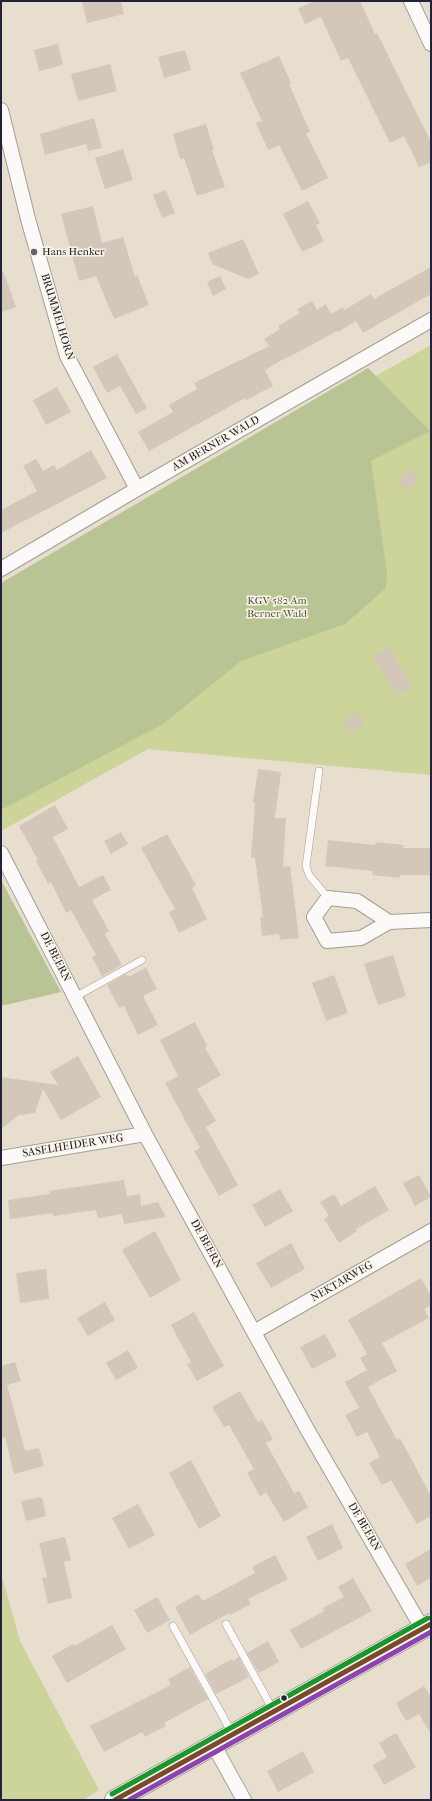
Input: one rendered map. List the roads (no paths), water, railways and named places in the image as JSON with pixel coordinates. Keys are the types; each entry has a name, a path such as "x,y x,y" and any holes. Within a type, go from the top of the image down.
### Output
{"street":[{"path":"411,1 431,44"},
{"name":"BRUMMELHORN","path":"1,110 28,219 67,356 137,488"},
{"name":"AM BERNER WALD","path":"1,569 137,488 431,320"},
{"name":"DE BEERN","path":"1,853 146,1134 311,1436 427,1626"},
{"path":"389,922 357,901 328,898 314,917 328,941 361,938 389,922 431,920"},
{"name":"SASELHEIDER WEG","path":"1,1158 146,1134"},
{"name":"NEKTARWEG","path":"254,1332 431,1231"},
{"path":"115,1800 273,1710 427,1626"},
{"path":"213,1744 244,1800"}],"lane":[{"path":"318,772 306,866 309,875 328,898"},
{"path":"75,997 142,960"},
{"path":"226,1624 273,1710"},
{"path":"173,1626 232,1733"}],"place":[{"name":"Hans Henker","path":"34,252"}],"park label":[{"name":"KGV 582 Am Berner Wald","path":"277,607"}]}
